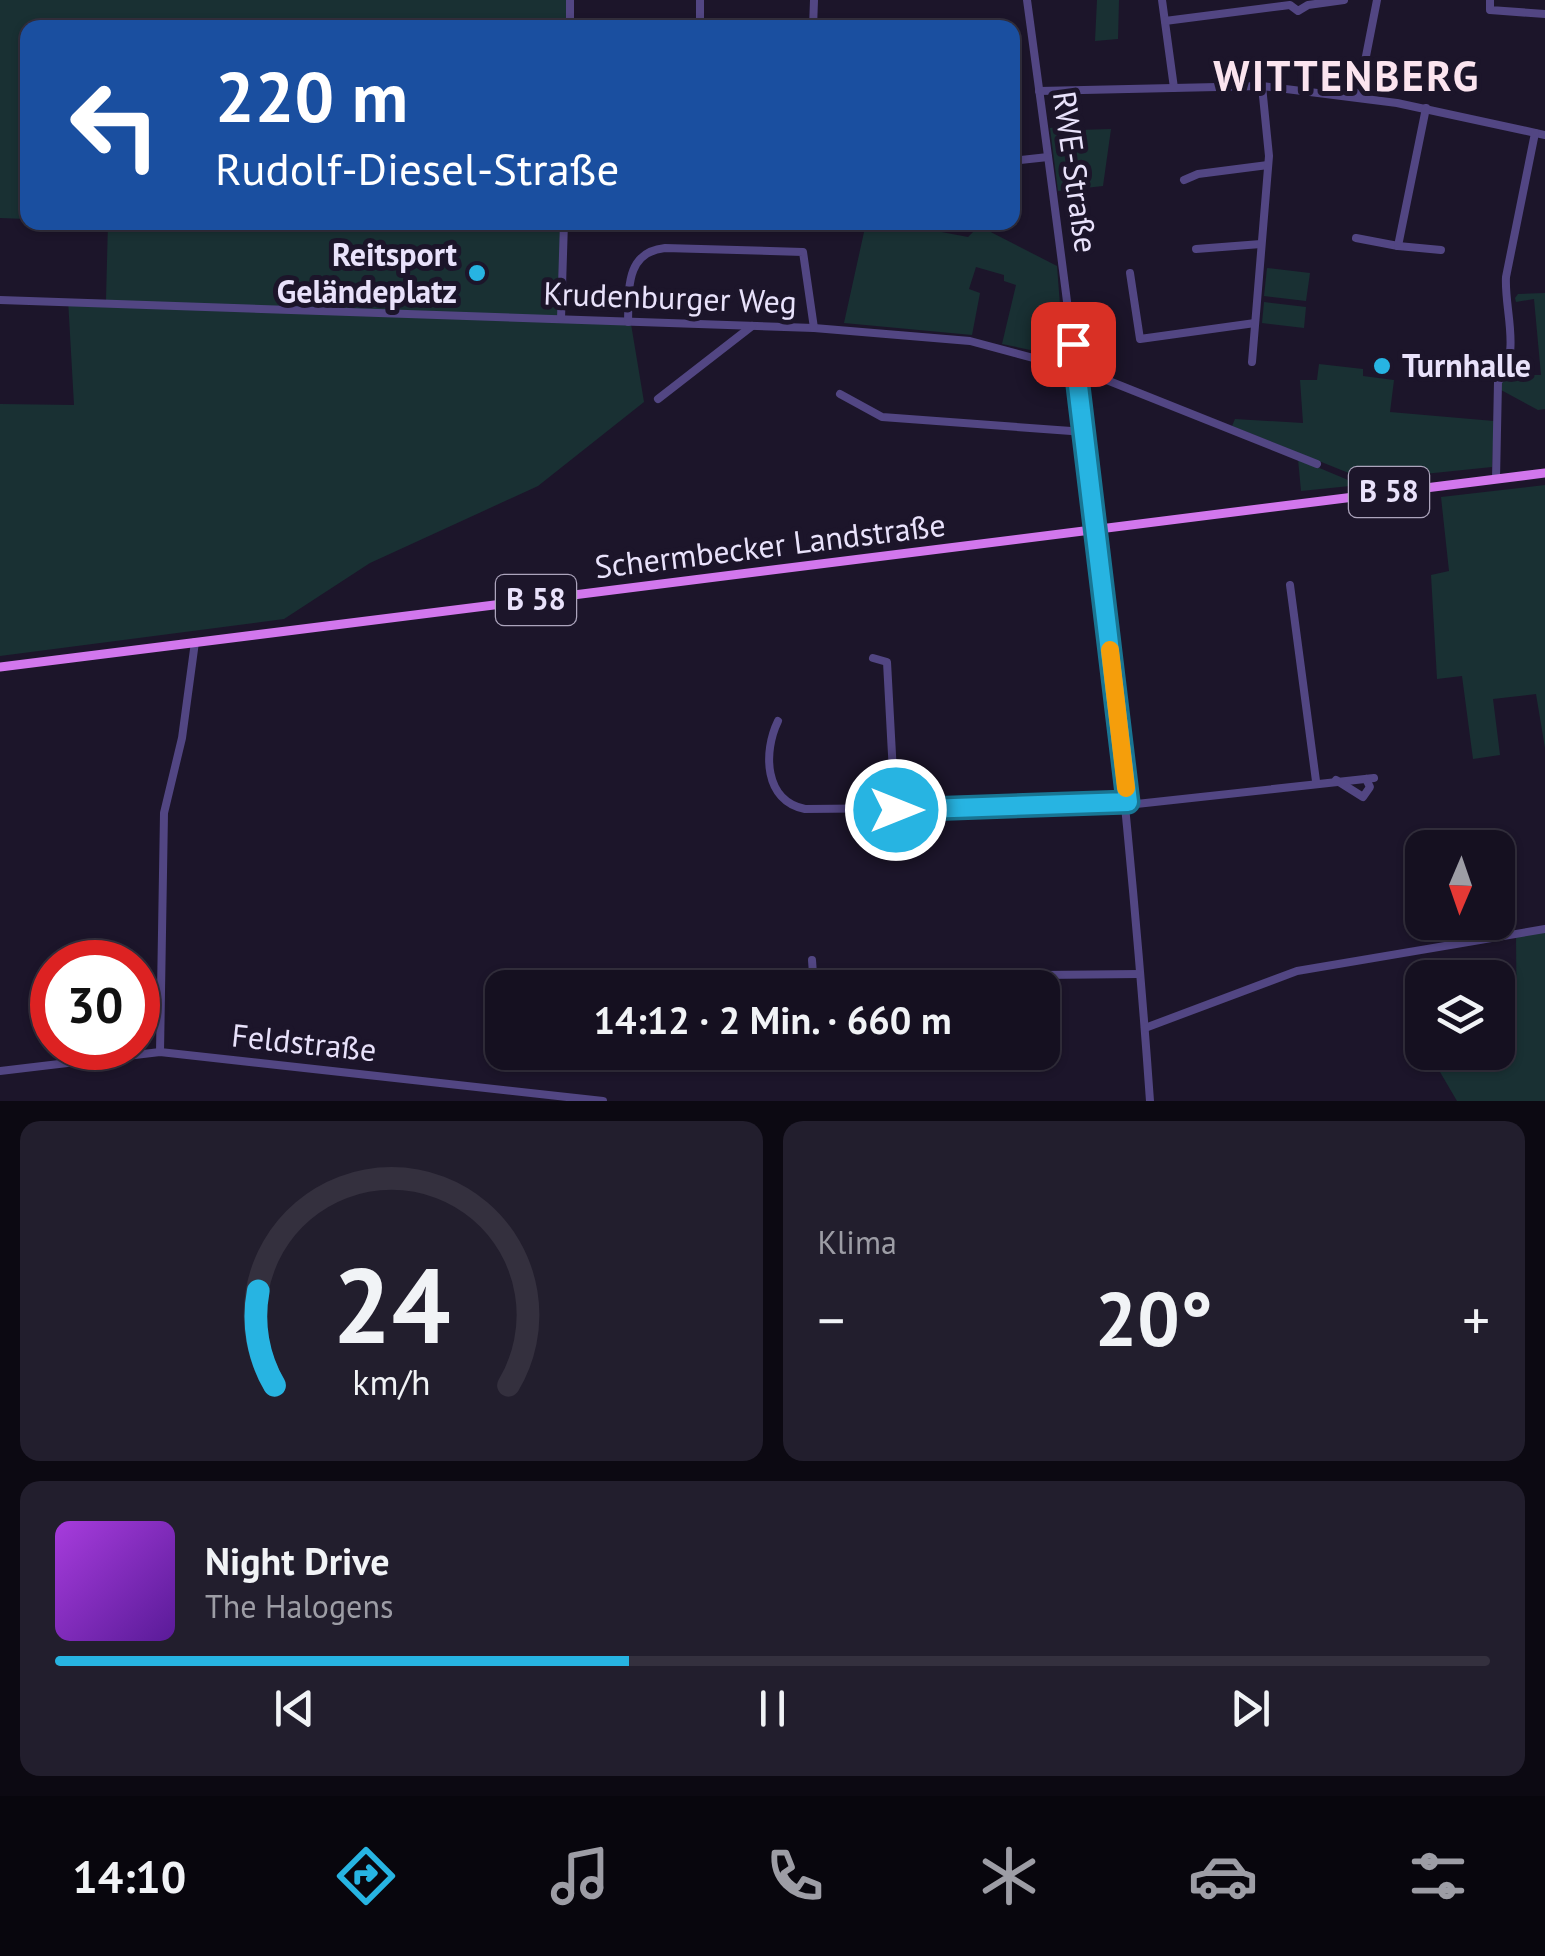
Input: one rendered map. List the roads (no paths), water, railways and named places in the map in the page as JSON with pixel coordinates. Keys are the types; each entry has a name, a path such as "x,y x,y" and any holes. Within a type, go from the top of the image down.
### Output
{"main road":[{"name":"Schermbecker Landstraße","path":"0,667 1545,473"}],"street":[{"name":"RWE-Straße","path":"1027,0 1085,432 1128,802 1150,1101"},
{"path":"1162,0 1174,88"},
{"path":"1165,21 1259,5 1290,5 1298,11 1308,4 1344,0"},
{"path":"1358,96 1377,0"},
{"path":"1490,0 1490,10 1545,14"},
{"path":"1039,91 1262,86 1358,96 1540,134 1506,277 1508,369 1498,382 1496,479"},
{"path":"1252,362 1268,164 1262,86"},
{"path":"1398,246 1426,108"},
{"path":"1020,160 1048,157"},
{"path":"1184,180 1198,174 1268,164"},
{"path":"561,318 564,230"},
{"path":"1356,238 1442,250"},
{"path":"1196,249 1262,244"},
{"path":"628,322 633,268 646,252 665,248 803,252 814,328"},
{"path":"1130,274 1140,339 1255,323"},
{"name":"Krudenburger Weg","path":"0,300 814,328 970,341 1076,369 1317,464"},
{"path":"658,399 752,326"},
{"path":"840,394 882,418 1085,432"},
{"path":"1295,600 1316,781"},
{"path":"160,1052 163,822 182,738 195,642"},
{"path":"873,658 887,662 896,810"},
{"path":"778,721 768,741 772,782 788,804 837,811 1128,802 1316,781 1370,778 1370,787 1363,796 1336,780"},
{"path":"1144,1028 1297,970 1545,929"},
{"path":"812,960 813,970"},
{"path":"1060,976 1140,974"},
{"name":"Feldstraße","path":"160,1052 603,1101"},
{"name":"Feldstraße","path":"0,1070 30,1067"}],"place":[{"name":"Reitsport Geländeplatz","path":"477,273"},
{"name":"Turnhalle","path":"1382,366"}],"district":[{"name":"WITTENBERG","path":"1347,76"}]}
